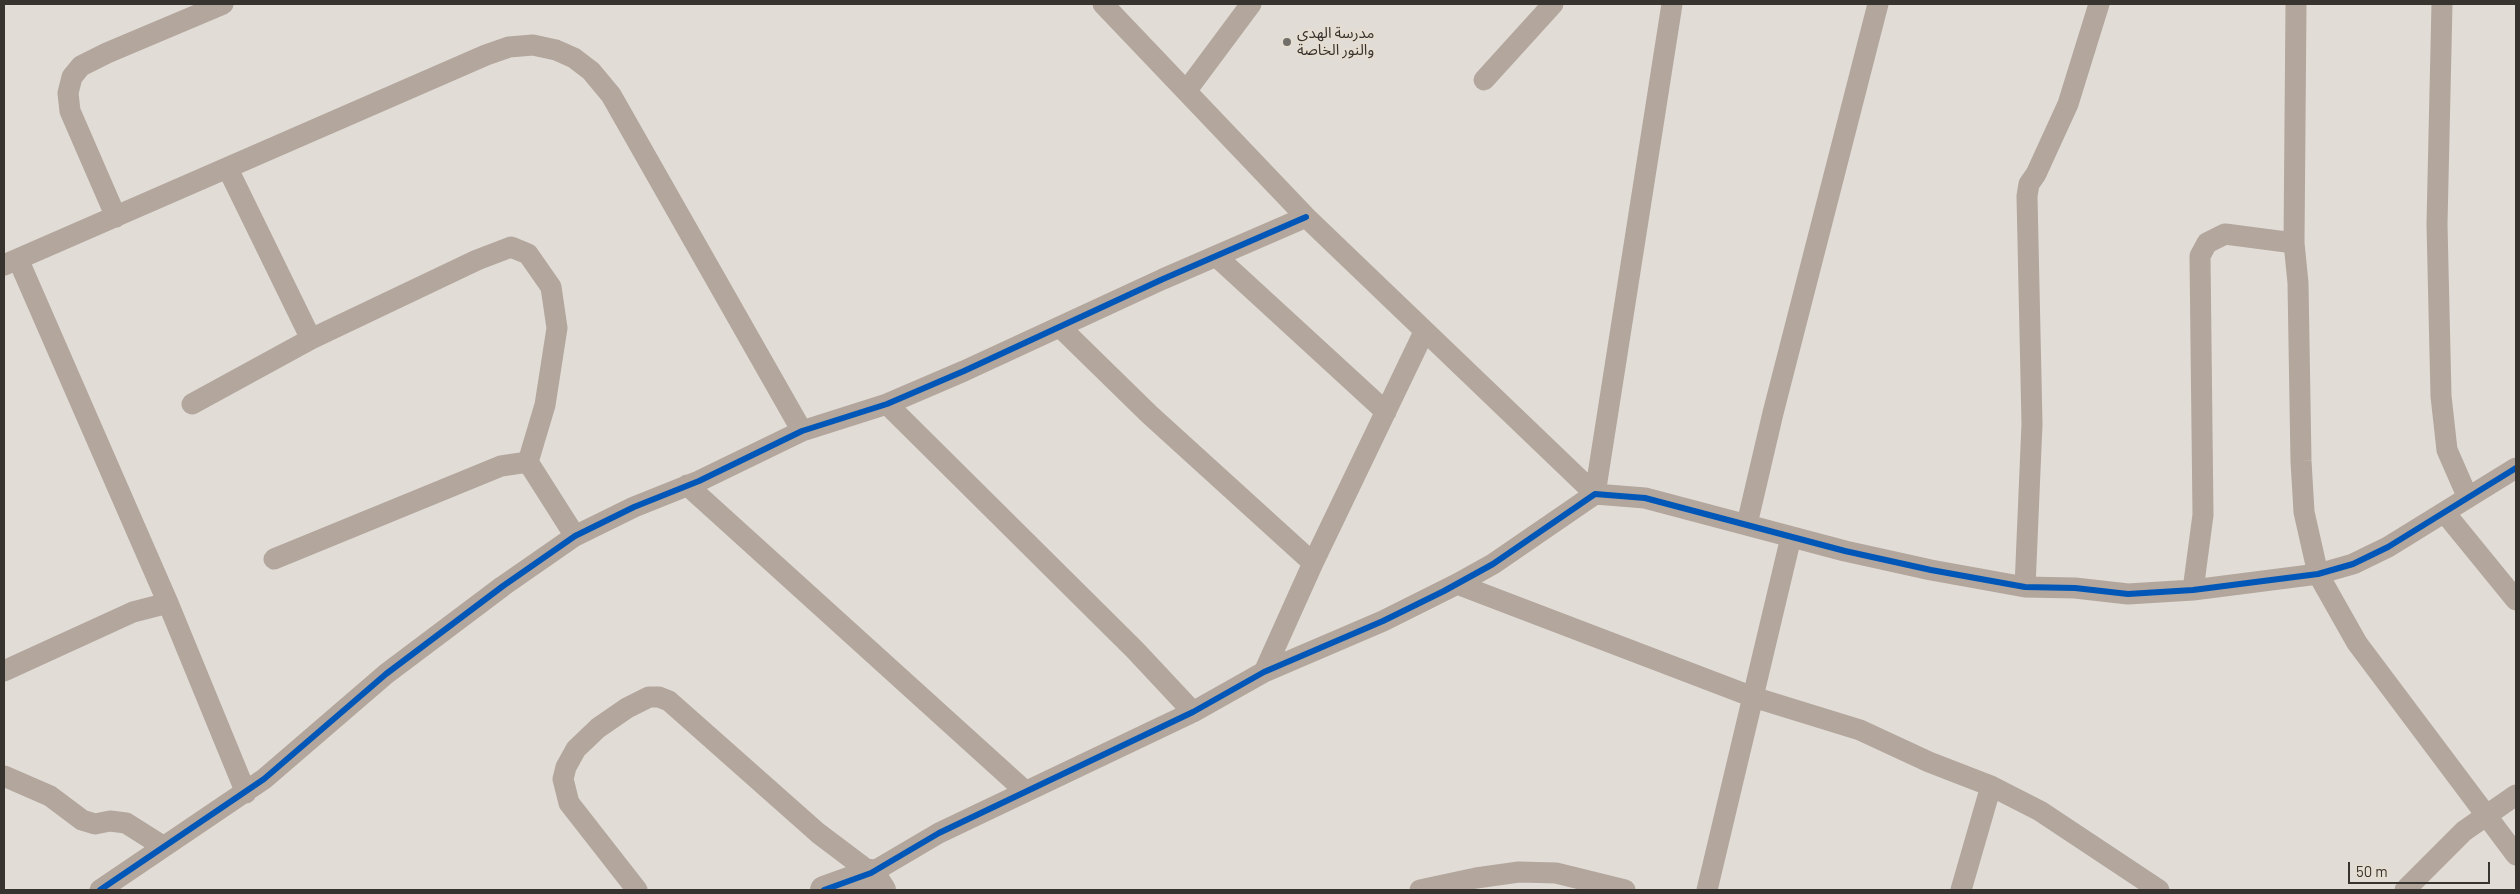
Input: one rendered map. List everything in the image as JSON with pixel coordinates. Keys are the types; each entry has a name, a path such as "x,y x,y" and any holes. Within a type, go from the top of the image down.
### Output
{"street":[{"path":"116,217 70,111 68,93 72,78 80,66 223,4"},
{"path":"1103,4 1187,90 1306,218 1595,494 1645,498 1791,537 1931,570 2025,587 2075,588 2128,594 2193,590 2318,574 2353,564 2388,547 2516,468"},
{"path":"1187,90 1251,4"},
{"path":"1484,80 1553,4"},
{"path":"824,890 877,881 939,834 1192,712 1264,672 1383,621 1457,584 1493,564 1595,494 1672,4"},
{"path":"1747,524 1773,413 1878,4"},
{"path":"2025,587 2032,424 2027,196 2029,184 2036,174 2068,104 2099,4"},
{"path":"2296,4 2294,243 2298,283 2299,422 2303,504 2318,574 2357,643 2516,855"},
{"path":"2442,4 2437,224 2440,396 2447,450 2468,498"},
{"path":"246,793 168,603 11,262 228,169 372,104 509,47 533,45 556,50 574,58 592,71 611,96 802,431"},
{"path":"228,169 311,339"},
{"path":"100,890 246,793 386,674 502,586 576,536 634,506 687,485 802,431 886,404 1216,256 1306,218"},
{"path":"2193,590 2203,515 2200,256 2207,243 2225,234 2294,243"},
{"path":"192,404 311,339 477,260 511,247 528,254 551,287 557,328 545,406 528,462 576,536"},
{"path":"1216,256 1386,412"},
{"path":"1060,327 1162,427 1313,563"},
{"path":"1264,672 1313,563 1424,332"},
{"path":"886,404 1129,643 1192,712"},
{"path":"274,560 501,466 528,462"},
{"path":"687,485 1025,791"},
{"path":"2445,513 2516,600"},
{"path":"1707,890 1791,537"},
{"path":"1457,584 1753,697 1860,730 1929,762 1991,786 2040,811 2159,890"},
{"path":"4,671 133,612 168,603"},
{"path":"638,890 570,803 563,779 566,767 576,749 598,728 627,708 649,697 659,697 669,701 811,827 877,881"},
{"path":"4,776 50,796 82,820 95,824 110,821 126,823 164,847"},
{"path":"1961,890 1991,786"},
{"path":"2405,890 2452,842 2485,815 2516,795"},
{"path":"1420,890 1476,878 1519,872 1556,873 1625,890"}],"cycle path":[{"path":"100,890 264,779 386,674 503,586 575,536 634,507 699,481 802,431 887,404 964,371 1163,279 1306,217"},
{"path":"824,890 871,873 939,833 1193,712 1264,672 1383,621 1444,591 1493,564 1595,494 1645,498 1845,551 1931,570 2025,587 2075,588 2128,594 2193,590 2318,574 2353,564 2388,547 2516,468"}],"place":[{"name":"مدرسة الهدى والنور الخاصة","path":"1287,42"}]}
